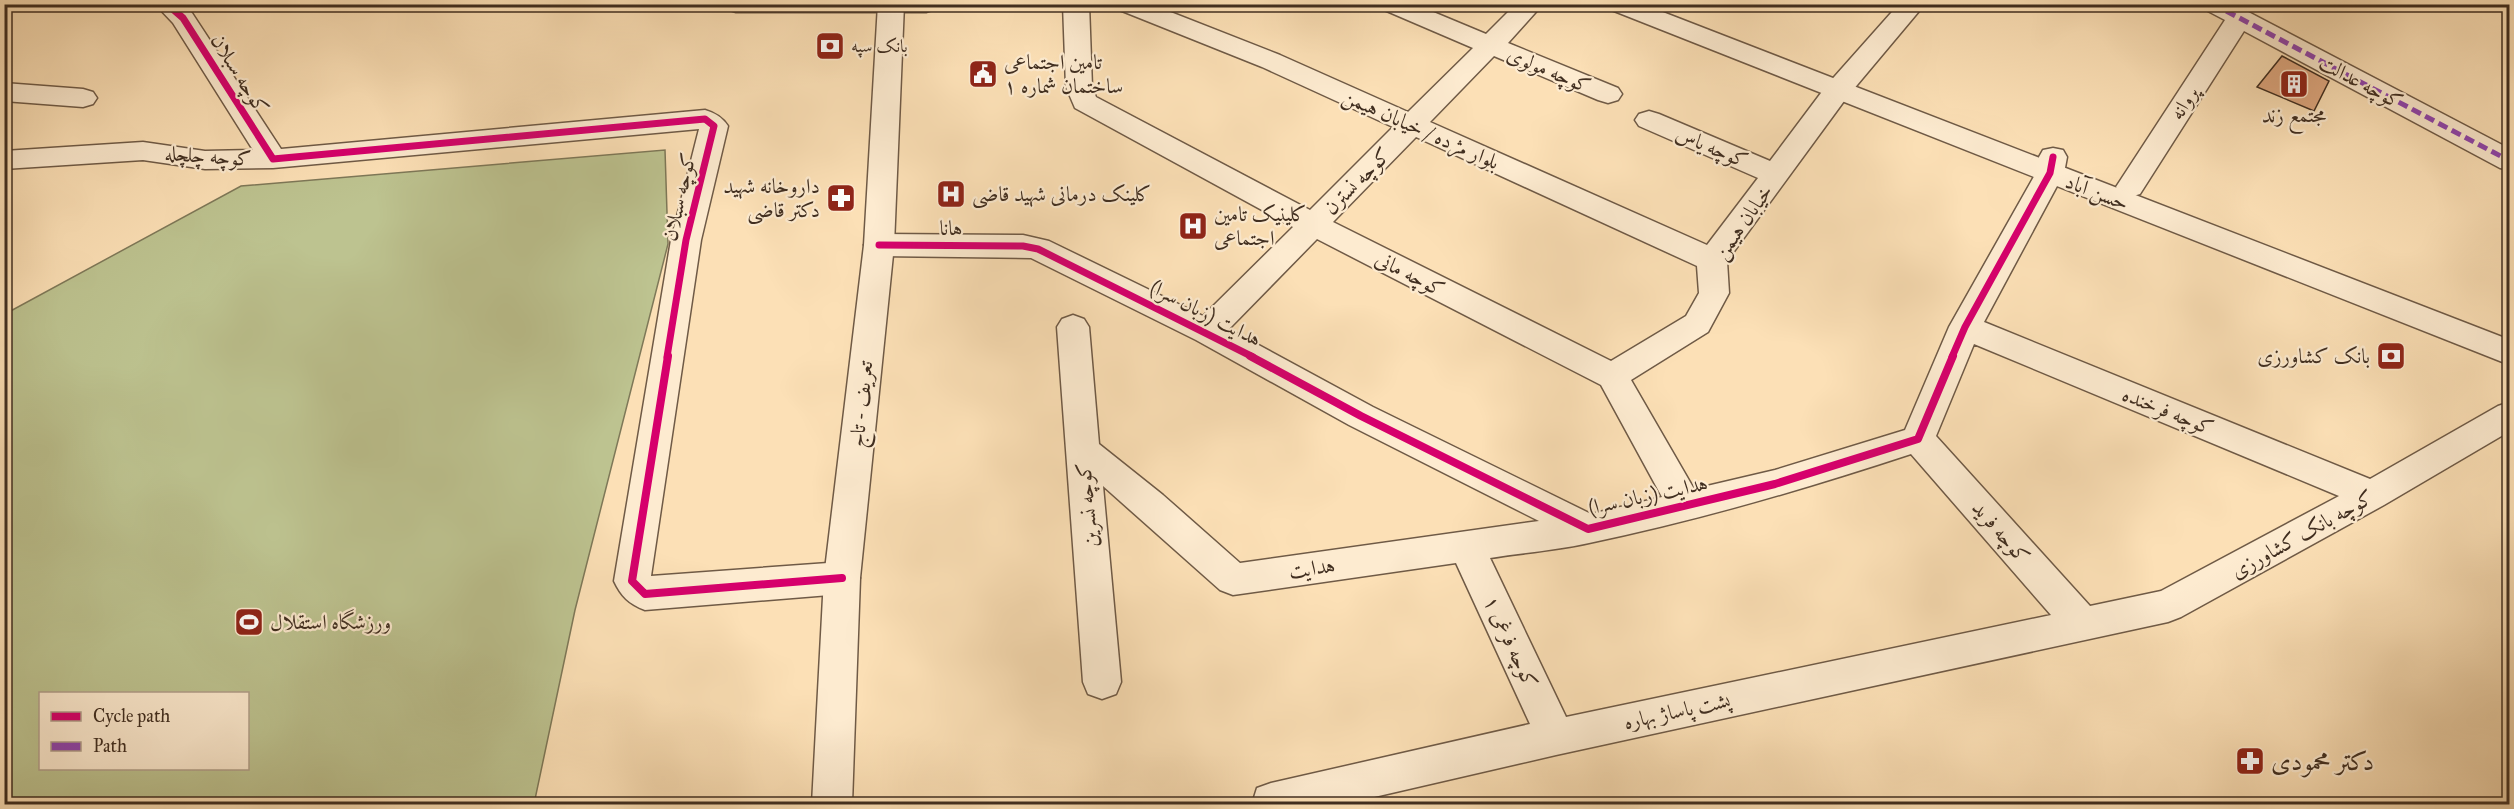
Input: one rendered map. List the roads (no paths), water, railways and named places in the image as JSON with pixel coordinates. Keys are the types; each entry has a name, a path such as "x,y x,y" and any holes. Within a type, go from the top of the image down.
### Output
{"street":[{"name":"کوچه سبلان","path":"167,4 183,18 273,159 705,119 714,126 686,240 632,581 645,594 842,578"},
{"path":"736,4 926,4"},
{"name":"کوچه مانی","path":"1076,4 1079,87 1085,102 1314,225 1612,376"},
{"name":"بلوار مژده / خیابان هیمن","path":"1126,4 1271,61 1712,260"},
{"name":"کوچه مولوی","path":"1391,4 1608,94"},
{"name":"کوچه نسترن","path":"1208,332 1531,4"},
{"name":"حسن آباد","path":"1665,4 1843,84"},
{"name":"خیابان هیمن","path":"1612,376 1697,324 1714,293 1712,260 1843,84 1913,4"},
{"name":"کوچه عدالت","path":"2213,4 2510,161"},
{"name":"تعریف - تاج","path":"832,804 842,578 879,245 891,5"},
{"name":"حسن آباد","path":"1633,7 1843,84 2051,165 2510,353"},
{"name":"پروانه","path":"2130,188 2239,18"},
{"path":"4,92 83,98"},
{"name":"کوچه یاس","path":"1648,120 1775,174"},
{"name":"کوچه چلچله","path":"4,160 143,151 205,160 273,159"},
{"path":"1918,439 1965,327 2051,165"},
{"name":"حسن آباد","path":"2051,165 2130,188 2510,337"},
{"name":"هانا","path":"879,245 1023,246"},
{"name":"هدایت (زبان سرا)","path":"1023,246 1038,249 1208,332 1361,416 1588,529 1775,484 1918,439"},
{"name":"کوچه نسرین","path":"1073,327 1102,682"},
{"name":"کوچه فرخنده","path":"1965,327 2372,495"},
{"path":"1612,376 1686,507"},
{"name":"کوچه بانک کشاورزی","path":"2083,626 2168,606 2372,495 2510,415"},
{"name":"کوچه فرید","path":"1918,439 2083,626"},
{"name":"هدایت","path":"1083,450 1151,505 1233,579 1467,548 1588,529"},
{"name":"کوچه فرغی ۱","path":"1467,548 1556,737"},
{"name":"پشت پاساژ بهاره","path":"1271,802 1556,737 2083,626"}],"place":[{"name":"بانک سپه","path":"830,46"},
{"name":"تامین اجتماعی ساختمان شماره ۱","path":"983,74"},
{"name":"مجتمع زند","path":"2294,84"},
{"name":"کلینک درمانی شهید قاضی","path":"951,194"},
{"name":"داروخانه شهید دکتر قاضی","path":"841,198"},
{"name":"کلینیک تامین اجتماعی","path":"1193,226"},
{"name":"بانک کشاورزی","path":"2391,356"},
{"name":"ورزشگاه استقلال","path":"249,622"},
{"name":"دکتر محمودی","path":"2250,761"}]}
